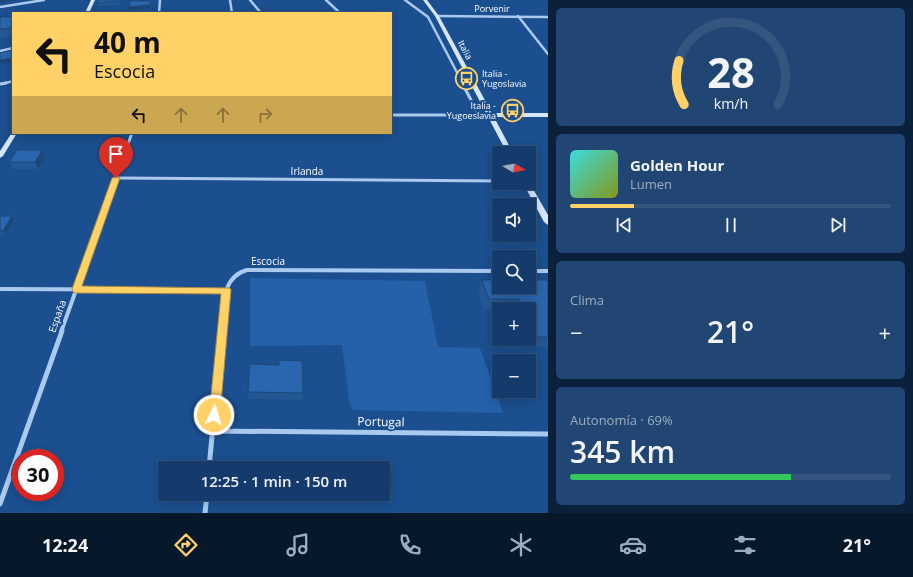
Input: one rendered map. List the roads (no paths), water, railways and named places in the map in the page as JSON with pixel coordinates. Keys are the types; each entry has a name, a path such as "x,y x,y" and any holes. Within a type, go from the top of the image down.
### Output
{"street":[{"path":"0,7 44,0"},
{"path":"87,12 93,0"},
{"path":"159,12 160,0"},
{"path":"230,0 232,12"},
{"path":"250,0 260,12"},
{"path":"326,0 339,12"},
{"name":"Italia","path":"405,0 428,17 478,115"},
{"name":"Italia","path":"425,0 437,16 506,146"},
{"name":"Porvenir","path":"437,16 548,17"},
{"path":"518,16 548,54"},
{"path":"0,51 12,48"},
{"path":"0,84 12,81"},
{"path":"392,115 548,115"},
{"path":"0,156 13,134"},
{"name":"España","path":"0,504 132,134"},
{"name":"Irlanda","path":"116,178 492,181"},
{"path":"530,190 548,222"},
{"name":"Escocia","path":"226,290 229,279 234,274 247,270 492,271"},
{"path":"536,271 548,271"},
{"path":"0,289 226,290 210,461"},
{"name":"Portugal","path":"213,430 548,434"},
{"path":"205,513 206,501"}],"place":[{"name":"Italia - Yugoslavia","path":"467,79"},
{"name":"Italia - Yugoeslavia","path":"512,111"}]}
